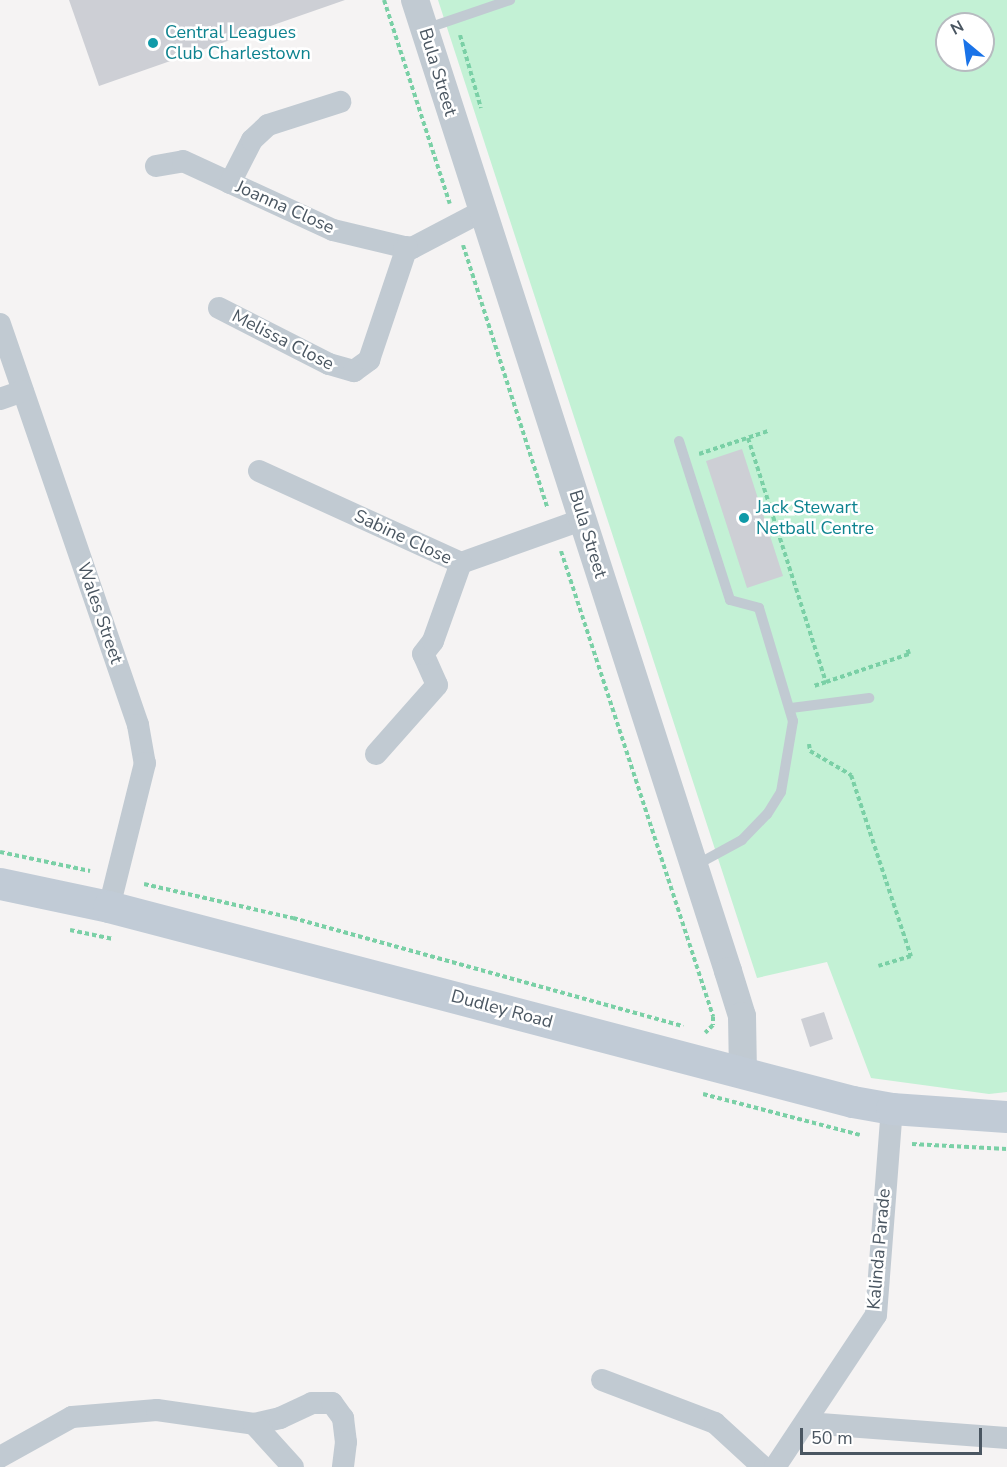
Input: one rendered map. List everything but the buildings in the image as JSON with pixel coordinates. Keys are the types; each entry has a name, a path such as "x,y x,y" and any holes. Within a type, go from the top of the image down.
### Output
{"main road":[{"name":"Dudley Road","path":"0,884 109,907 891,1109 1007,1117"}],"street":[{"name":"Bula Street","path":"415,0 469,218 584,519 696,865 742,1016 743,1072"},
{"path":"230,183 252,140 268,125 340,102"},
{"name":"Joanna Close","path":"156,166 183,161 333,230 407,247"},
{"path":"407,247 469,218"},
{"name":"Melissa Close","path":"219,308 329,364 354,371 369,360 407,247"},
{"name":"Wales Street","path":"0,324 138,725 145,763 109,907"},
{"path":"0,399 23,391"},
{"name":"Sabine Close","path":"259,471 461,563 584,519"},
{"path":"376,754 437,685 423,654 433,641 461,563"},
{"name":"Kalinda Parade","path":"775,1467 807,1423 876,1315 891,1109"},
{"path":"602,1380 715,1423 763,1467"},
{"path":"0,1457 72,1417 157,1410 254,1424 280,1418 312,1403 332,1403 343,1418 346,1442 343,1467"},
{"path":"807,1423 1007,1438"},
{"path":"254,1424 293,1467"}],"lane":[{"path":"424,29 510,0"},
{"path":"679,441 730,600 759,608 791,708 793,721 781,792 767,814 742,840 696,865"},
{"path":"791,708 869,698"}],"path":[{"path":"384,0 469,218 554,530 713,1017 707,1034 696,1030"},
{"path":"456,19 481,108"},
{"path":"684,458 768,431"},
{"path":"748,438 826,682"},
{"path":"807,689 909,654 907,648"},
{"path":"809,735 810,751 851,776 911,956 879,966"},
{"path":"0,852 90,871"},
{"path":"144,884 293,918 685,1027"},
{"path":"709,1030 717,1035"},
{"path":"906,1144 1007,1149"}],"green space":[{"path":"438,0 1007,0 1007,1092 989,1094 871,1078 827,962 757,978"}],"place":[{"name":"Central Leagues Club Charlestown","path":"153,43"},
{"name":"Jack Stewart Netball Centre","path":"744,518"}]}
